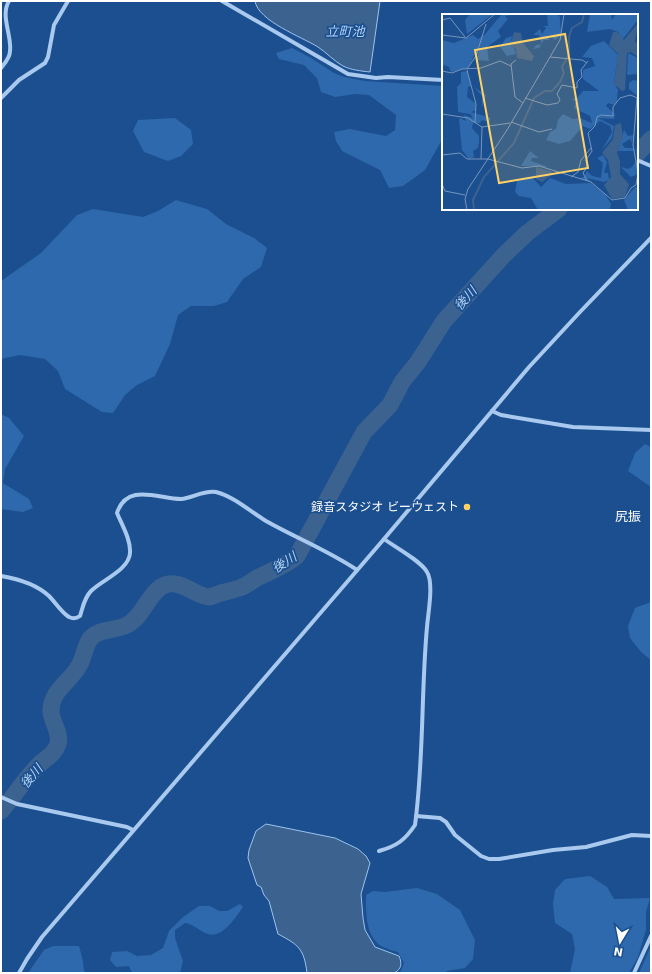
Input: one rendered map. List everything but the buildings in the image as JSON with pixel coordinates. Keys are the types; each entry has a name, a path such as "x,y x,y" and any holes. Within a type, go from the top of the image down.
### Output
{"street":[{"path":"1,68 9,58 10,51 10,37 5,16 9,1"},
{"path":"1,98 19,80 45,63 48,57 54,25 68,1"},
{"path":"222,1 348,74 376,78 388,77 442,80"},
{"path":"638,160 651,166"},
{"path":"19,973 27,958 42,937 384,539 529,367 651,238"},
{"path":"492,411 501,415 573,427 651,430"},
{"path":"1,576 17,579 35,586 50,597 64,614 70,618 76,619 80,616 85,599 91,591 122,568 128,560 130,553 129,542 116,513 118,507 126,500 134,495 142,493 181,499 194,497 209,492 217,492 231,498 265,520 357,570"},
{"path":"379,851 393,847 407,837 415,825 423,710 425,647 430,589 428,573 418,563 384,539"},
{"path":"1,797 12,802 127,827 133,830"},
{"path":"416,816 440,818 446,822 454,834 481,856 489,859 499,859 553,850 586,847 632,835 651,836"},
{"path":"634,973 651,936"}],"shaded area":[{"path":"292,48 334,73 344,77 365,81 442,86 442,140 425,170 403,186 389,188 380,170 342,151 336,141 334,132 350,129 386,136 395,130 396,115 369,95 355,94 335,97 321,92 317,78 304,65 279,59 276,53"},
{"path":"175,118 191,130 193,144 181,156 168,161 144,152 133,131 138,120"},
{"path":"176,200 207,209 226,224 254,238 267,248 261,267 243,279 227,302 214,306 191,306 178,315 170,344 155,376 137,385 125,395 113,413 102,412 65,389 58,371 45,359 20,355 1,359 1,281 41,253 77,215 93,209 143,217 158,211"},
{"path":"1,414 9,418 24,436 5,469 3,483 29,499 33,508 23,512 1,509"},
{"path":"645,444 651,447 651,487 628,471 635,453"},
{"path":"651,602 651,660 641,652 630,638 628,626 635,608"},
{"path":"590,876 607,887 614,899 650,898 646,912 646,930 638,957 629,973 570,973 575,949 572,934 555,923 553,904 555,890 565,879"},
{"path":"417,888 437,894 460,910 475,940 473,959 465,968 447,971 445,973 400,973 404,963 398,952 383,947 377,943 373,937 368,924 366,895 373,891 385,892"},
{"path":"240,904 243,907 237,916 223,930 213,935 185,923 175,930 175,938 183,961 180,973 132,973 129,966 116,967 110,960 112,952 127,951 137,956 151,955 163,948 169,931 183,917 199,906 210,906 219,911 227,911"},
{"path":"53,946 79,946 84,971 87,973 28,973 44,950"},
{"path":"651,946 651,973 639,973"}],"water":[{"name":"立町池","path":"255,1 380,1 370,72 353,69 340,64 318,47 272,22 258,8"},
{"path":"266,824 335,838 358,849 366,856 370,863 361,894 365,930 375,947 399,956 401,966 399,970 394,973 307,973 302,953 291,941 278,934 269,901 264,895 261,887 257,885 248,858 249,850 256,831"}],"waterway":[{"name":"後川","path":"638,153 651,139"},
{"name":"後川","path":"1,811 31,773 57,747 59,740 51,712 52,704 62,686 72,676 80,664 90,639 102,631 127,625 137,617 156,591 168,584 180,585 199,594 210,597 244,586 283,566 297,556 364,432 390,405 402,382 418,362 444,321 504,255 527,233 558,210"}],"place":[{"name":"録音スタジオ ビーウェスト","path":"467,507"}],"district":[{"name":"尻振","path":"628,516"}]}
